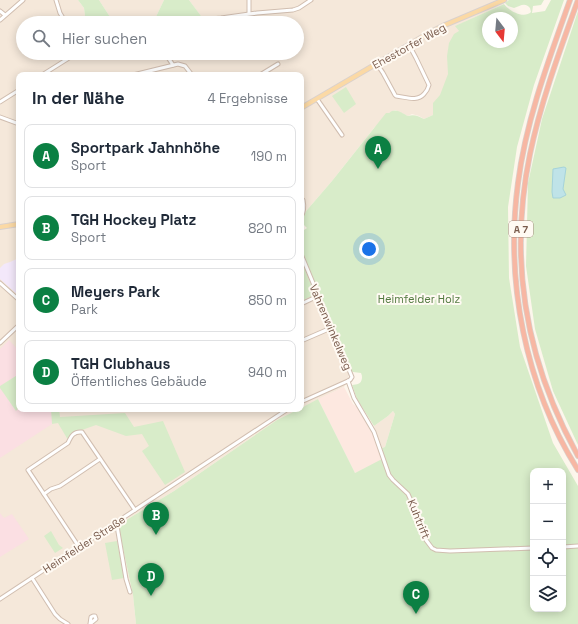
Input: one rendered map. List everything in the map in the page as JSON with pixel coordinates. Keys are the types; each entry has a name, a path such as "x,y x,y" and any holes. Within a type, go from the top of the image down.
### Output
{"highway":[{"name":"A 7","path":"570,0 542,80 524,148 518,182 514,223 514,245 515,276 518,299 522,327 530,358 541,394 551,418 578,470"},
{"name":"A 7","path":"578,0 551,78 530,153 522,208 521,254 525,305 536,356 547,392 578,456"}],"main road":[{"name":"Ehestorfer Weg","path":"304,106 441,26 504,0"},
{"path":"0,227 16,224"}],"street":[{"path":"0,20 23,0"},
{"path":"56,0 62,16"},
{"path":"249,0 249,14"},
{"path":"235,16 292,10 299,8 311,0"},
{"path":"0,11 5,15"},
{"path":"377,64 396,96 412,99 422,96 429,86 409,45"},
{"path":"47,72 66,60"},
{"path":"170,60 173,65"},
{"path":"146,72 178,64 185,66 190,72"},
{"path":"265,72 278,64"},
{"path":"0,102 16,92"},
{"path":"317,99 342,135"},
{"path":"0,117 16,123"},
{"name":"Vahrenwinkelweg","path":"304,261 352,377 351,380 348,381"},
{"path":"0,283 16,297"},
{"path":"304,303 318,296"},
{"path":"0,343 16,328"},
{"path":"304,340 331,328"},
{"path":"304,401 348,381"},
{"name":"Kuhtrift","path":"348,381 354,398 374,432 389,475 408,494 426,540 432,548 436,550 450,551 530,548"},
{"name":"Heimfelder Straße","path":"0,599 283,412"},
{"path":"79,547 28,470 68,443 74,433 82,432 135,510"},
{"path":"44,494 51,489 57,488 100,459"},
{"path":"115,523 117,526 126,579 130,592"},
{"path":"566,547 578,546"},
{"path":"32,578 55,614 68,624"}],"shaded area":[{"path":"0,0 78,0 84,8 85,16 16,16 16,60 304,60 304,16 201,16 189,0 509,0 502,5 487,12 482,12 482,14 456,26 459,31 451,77 433,115 424,119 412,114 408,116 395,110 389,113 374,128 304,214 304,72 16,72 16,412 293,412 277,420 174,491 118,525 133,595 136,624 0,624"},
{"path":"99,0 164,0 156,16 109,16"},
{"path":"16,259 16,293 0,279 0,268 4,264"},
{"path":"304,267 349,373 344,387 304,407"},
{"path":"9,340 16,348 16,412 52,412 52,424 0,458 0,349"},
{"path":"344,387 353,404 363,416 376,440 382,460 355,473 318,399"},
{"path":"393,411 395,414 385,447 382,448 374,426"},
{"path":"0,513 4,518 12,514 29,539 0,557"}],"green space":[{"path":"78,0 99,0 109,16 85,16 84,8"},
{"path":"164,0 189,0 201,16 156,16"},
{"name":"Heimfelder Holz","path":"509,0 544,0 541,5 533,6 532,13 545,11 551,0 564,0 534,85 517,147 508,207 509,278 520,347 553,443 578,486 578,624 136,624 133,595 118,525 174,491 277,420 293,412 304,412 304,406 318,399 355,473 384,458 382,448 385,447 395,414 393,411 374,426 357,399 352,385 360,383 362,375 361,373 351,371 304,257 304,230 307,228 304,225 304,214 386,113 396,111 408,116 412,115 424,119 433,115 433,103 440,95 448,74 447,56 449,43 454,34 459,31 455,26 482,14 482,48 518,48 518,13 525,15 531,12 530,8 526,5 514,8 505,3"},
{"name":"Heimfelder Holz","path":"504,4 515,12 486,12"},
{"path":"578,11 578,445 553,391 535,329 526,266 528,183 542,119"},
{"path":"346,87 356,104 344,113 332,96"},
{"path":"304,267 314,292 312,296 304,300"},
{"path":"16,376 16,411 0,388 0,386"},
{"path":"51,412 59,412 60,417 125,413 134,427 163,421 185,472 165,485 142,451 149,446 142,434 126,436 96,425 76,431 68,440 58,423 52,424"},
{"path":"51,531 59,545 63,548 55,553 44,536"},
{"path":"117,541 124,578 112,580 105,543"}],"water":[{"path":"566,168 563,189 566,195 560,198 553,198 553,169"}],"place":[{"name":"Sportpark Jahnhöhe","path":"378,169"},
{"name":"TGH Hockey Platz","path":"156,535"},
{"name":"TGH Clubhaus","path":"151,596"},
{"name":"Meyers Park","path":"416,614"}]}
